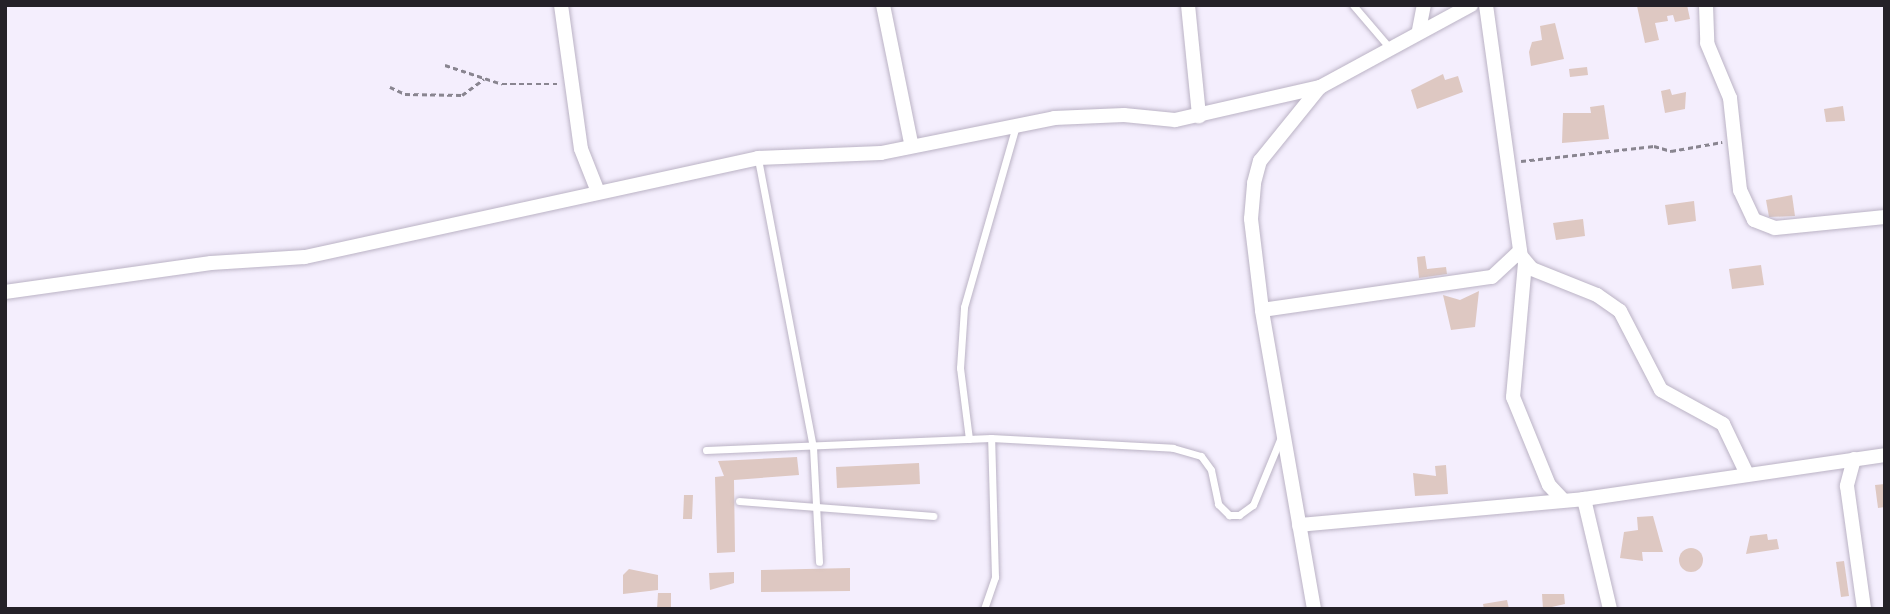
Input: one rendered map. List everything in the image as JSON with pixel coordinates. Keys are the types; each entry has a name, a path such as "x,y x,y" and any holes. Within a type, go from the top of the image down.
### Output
{"street":[{"path":"561,5 581,149 598,191"},
{"path":"883,5 911,143"},
{"path":"1188,5 1199,116"},
{"path":"1419,30 1424,5"},
{"path":"5,292 211,263 288,260 758,158 857,155 1016,124 1104,115 1159,121 1199,116 1320,87 1388,46 1471,5"},
{"path":"1486,5 1522,257 1513,397 1549,485 1563,500"},
{"path":"1706,5 1705,32 1730,98 1732,142 1740,190 1763,226 1885,217"},
{"path":"1314,609 1281,437 1251,219 1254,183 1260,162 1320,87"},
{"path":"1262,310 1492,277 1522,257"},
{"path":"1522,257 1620,311 1661,390 1723,424 1747,474"},
{"path":"1299,525 1584,499 1885,455"},
{"path":"1854,459 1847,486 1864,609"},
{"path":"1584,499 1610,609"}],"lane":[{"path":"1353,5 1388,46"},
{"path":"970,439 960,368 964,307 1016,124"},
{"path":"758,158 813,447 818,509 818,562"},
{"path":"706,450 990,438 1186,451 1207,461 1222,510 1239,516 1253,505 1263,470 1281,437"},
{"path":"984,609 995,577 990,438"},
{"path":"738,501 933,516"}],"path":[{"path":"445,65 484,79 528,86 571,83"},
{"path":"390,87 405,94 462,95 484,79"},
{"path":"1509,162 1732,142"}],"building":[{"path":"1687,5 1690,19 1675,22 1673,15 1667,16 1668,21 1655,23 1659,40 1645,43 1637,6"},
{"path":"1555,23 1564,59 1531,66 1529,52 1532,42 1542,40 1540,26"},
{"path":"1587,67 1588,75 1570,77 1569,69"},
{"path":"1443,74 1445,80 1458,76 1463,92 1417,109 1411,90"},
{"path":"1670,89 1672,95 1686,92 1685,109 1665,113 1661,91"},
{"path":"1604,105 1609,139 1562,143 1563,113 1591,113 1590,107"},
{"path":"1843,106 1845,121 1826,122 1824,109"},
{"path":"1792,195 1795,216 1769,217 1766,200"},
{"path":"1694,201 1696,221 1668,225 1665,205"},
{"path":"1583,219 1585,236 1556,240 1553,223"},
{"path":"1425,256 1427,269 1446,267 1447,274 1419,278 1417,257"},
{"path":"1761,265 1764,285 1732,289 1729,269"},
{"path":"1479,291 1475,327 1451,330 1443,295 1460,300"},
{"path":"797,457 799,475 734,480 735,552 717,553 715,477 724,476 718,461"},
{"path":"919,463 920,484 837,488 836,467"},
{"path":"1446,465 1448,494 1415,496 1413,473 1436,476 1435,466"},
{"path":"1885,484 1885,507 1878,508 1875,485"},
{"path":"684,495 693,495 692,519 683,519"},
{"path":"1653,516 1663,552 1642,552 1643,561 1620,558 1624,532 1638,530 1637,517"},
{"path":"1767,534 1768,540 1777,539 1779,549 1746,554 1750,536"},
{"path":"1691,548 1702,555 1703,560 1696,571 1691,572 1680,565 1679,560 1686,549"},
{"path":"1844,561 1849,596 1841,597 1836,562"},
{"path":"850,568 850,591 761,592 761,570"},
{"path":"629,569 658,575 658,590 623,594 623,575"},
{"path":"734,572 734,583 710,590 709,573"},
{"path":"658,593 671,593 671,609 657,609"},
{"path":"1542,594 1564,594 1565,604 1543,609"},
{"path":"1507,600 1509,609 1484,609 1483,604"}]}
